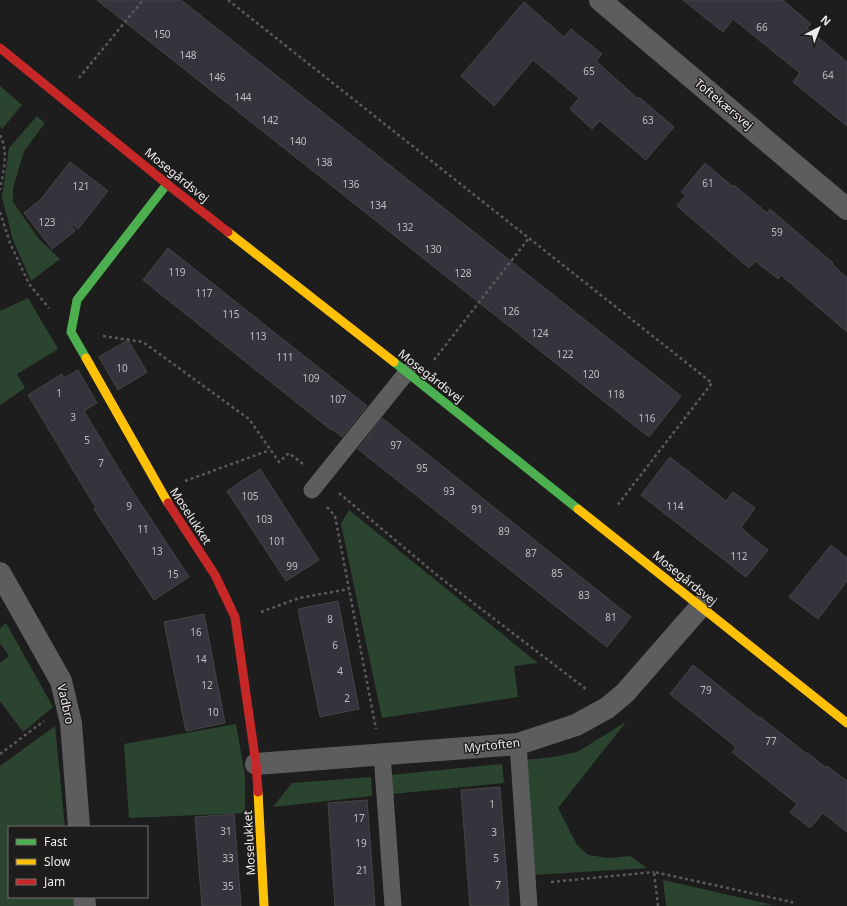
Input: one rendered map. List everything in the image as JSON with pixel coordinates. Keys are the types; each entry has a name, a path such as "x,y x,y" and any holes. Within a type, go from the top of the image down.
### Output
{"street":[{"name":"Toftekærsvej","path":"600,0 847,209"},
{"name":"Mosegårdsvej","path":"0,48 167,184 412,376 847,723"},
{"path":"71,332 77,300 167,184"},
{"name":"Moselukket","path":"71,332 160,490 216,575 235,617 256,764 264,906"},
{"name":"Vadbro","path":"0,573 61,681 71,722 79,826"},
{"name":"Myrtoften","path":"256,764 518,744 576,725 607,708 625,693 700,606"}],"lane":[{"path":"317,484 412,376"},
{"path":"518,744 529,906"},
{"path":"382,754 393,906"}],"path":[{"path":"62,99 142,0"},
{"path":"228,0 712,383 601,526"},
{"path":"0,135 3,140 5,165 0,190"},
{"path":"0,212 10,243 29,284 71,332 143,342 249,419 279,462 289,453 317,484 592,694 607,708"},
{"path":"412,376 529,238"},
{"path":"160,490 246,457 270,450"},
{"path":"317,484 335,516 382,754"},
{"path":"235,617 248,616 299,598 349,589"},
{"path":"0,754 66,703"},
{"path":"654,872 658,906"},
{"path":"528,885 654,872 792,902 792,906"}],"green space":[{"path":"0,86 22,105 2,129 0,126"},
{"path":"37,116 45,123 24,151 13,188 13,202 38,238 60,259 31,281 13,240 2,197 9,148"},
{"path":"28,298 58,349 17,374 25,388 0,405 0,311"},
{"path":"349,510 538,663 514,666 518,697 382,718 341,524"},
{"path":"6,623 53,707 23,732 0,701 0,663 9,656 0,643 0,628"},
{"path":"626,722 558,808 577,845 588,855 609,858 630,856 647,868 534,875 524,760 554,757 577,752"},
{"path":"236,724 245,776 245,813 129,818 124,744"},
{"path":"55,726 65,826 8,826 8,898 73,898 74,906 0,906 0,766"},
{"path":"502,764 504,783 392,794 390,775"},
{"path":"371,777 372,796 273,807 292,783"},
{"path":"663,880 773,905 666,906"}],"building":[{"path":"97,0 181,0 681,396 649,437"},
{"path":"683,0 783,0 811,24 807,28 847,62 847,126 793,82 800,73 733,19 723,32"},
{"path":"524,2 564,37 571,29 602,54 596,61 638,99 639,97 674,127 646,160 600,121 592,129 570,109 579,98 533,60 494,106 461,76"},
{"path":"70,162 108,191 78,229 69,222 75,231 52,249 24,213 41,199"},
{"path":"705,163 767,213 770,209 833,263 832,264 847,278 847,332 781,275 778,279 755,261 749,268 677,206 686,195 681,192"},
{"path":"168,248 367,406 342,437 332,429 331,430 143,280"},
{"path":"128,340 147,372 118,390 99,357"},
{"path":"78,370 97,403 84,411 131,489 189,577 154,600 94,509 96,508 28,395 62,374 64,378"},
{"path":"382,418 631,617 607,647 358,449"},
{"path":"670,457 726,501 733,492 755,508 741,528 768,550 746,577 641,495"},
{"path":"260,469 319,560 286,581 227,491"},
{"path":"831,545 847,558 847,581 818,619 789,597"},
{"path":"338,601 359,709 320,717 298,609"},
{"path":"204,614 225,723 186,731 164,622"},
{"path":"693,665 759,718 760,717 826,768 827,766 847,781 847,832 823,813 810,828 790,812 797,804 732,752 736,747 670,694"},
{"path":"500,787 509,906 470,906 461,790"},
{"path":"367,800 375,906 335,906 328,803"},
{"path":"234,814 241,906 202,906 195,817"}],"traffic: fast":[{"path":"86,358 71,332 77,300 167,184"},
{"path":"394,362 578,509"}],"traffic: slow":[{"path":"228,232 394,362"},
{"path":"86,358 168,503"},
{"path":"578,509 847,723"},
{"path":"258,792 264,906"}],"traffic: jam":[{"path":"0,48 228,232"},
{"path":"168,503 215,575 235,617 256,764 258,792"}]}
